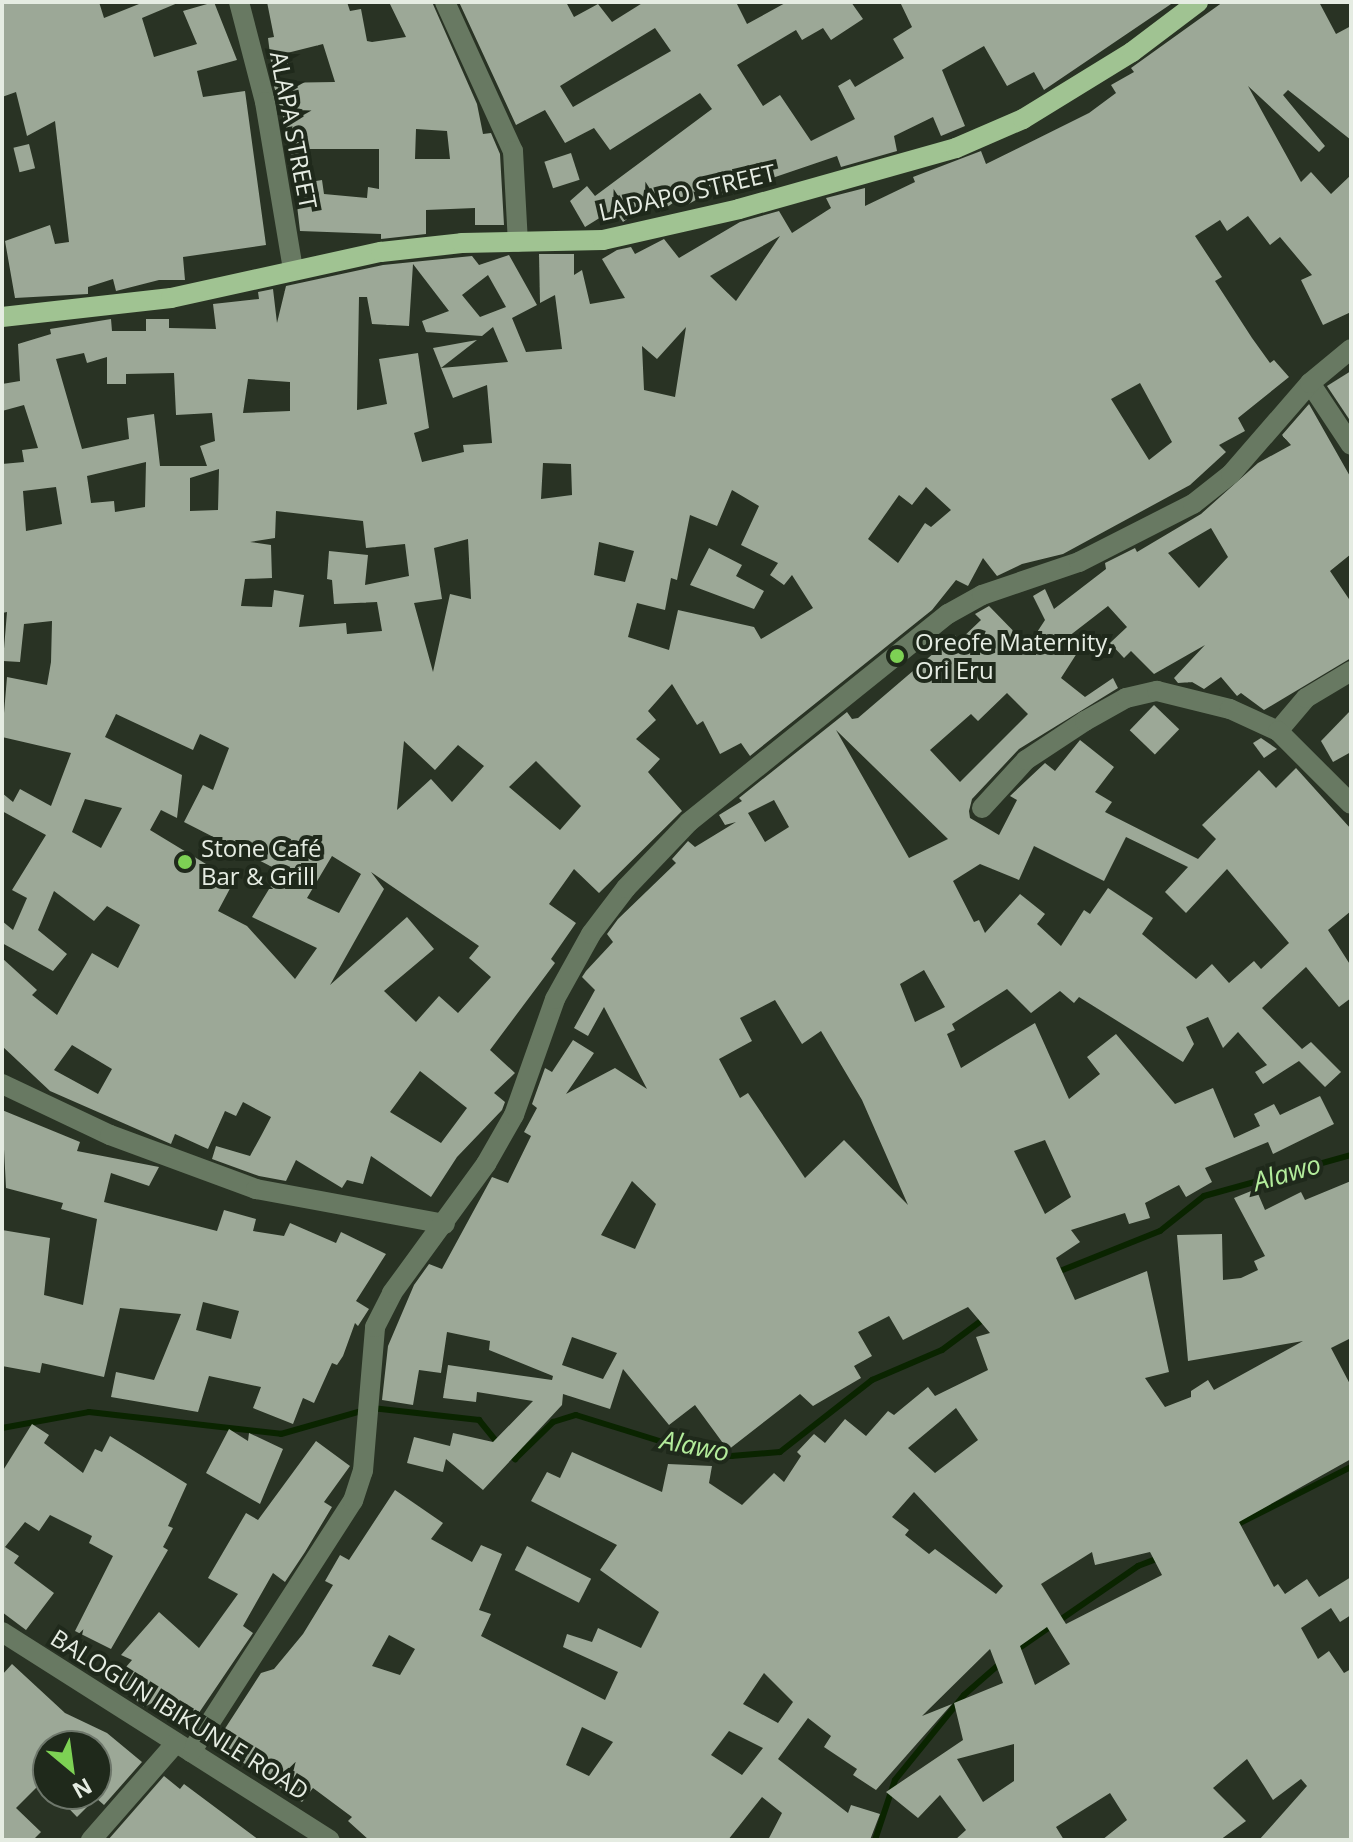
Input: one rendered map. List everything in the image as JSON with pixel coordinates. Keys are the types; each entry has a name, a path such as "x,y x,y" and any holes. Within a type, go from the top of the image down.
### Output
{"main road":[{"name":"LADAPO STREET","path":"2,317 171,298 293,269 435,246 603,240 739,209 956,148 1079,87 1198,2"}],"street":[{"name":"ALAPA STREET","path":"239,2 265,102 293,269"},
{"path":"445,2 513,151 518,242"},
{"path":"91,1840 183,1747 353,1501 363,1471 365,1397 375,1327 392,1293 445,1224 514,1115 555,999 591,934 689,822 948,614 982,595 1079,562 1193,504 1231,474 1310,383 1351,349"},
{"path":"1310,383 1351,445"},
{"path":"1278,731 1306,698 1351,671"},
{"path":"982,808 1026,760 1126,698 1157,691 1230,709 1278,731 1351,804"},
{"path":"2,1084 110,1135 256,1189 445,1224"},
{"name":"BALOGUN IBIKUNLE ROAD","path":"2,1632 330,1840"}],"building":[{"path":"3,2 99,2 104,18 144,2 180,2 142,18 154,57 197,44 183,11 214,2 237,60 197,71 203,97 245,91 266,245 183,257 185,280 159,280 116,291 113,279 88,287 88,294 15,298 5,241 50,225 55,244 69,242 55,121 27,136 16,92 2,97"},
{"path":"267,2 347,2 350,11 361,9 367,41 372,42 406,37 389,2 432,2 477,104 483,134 491,133 500,154 504,225 475,225 475,208 426,210 426,234 381,239 381,234 300,231 289,137 273,83 335,82 323,44 287,53 288,64 272,70 268,38 274,37","holes":["416,129 447,131 450,159 415,159","308,149 379,149 379,189 368,187 367,198 324,194 322,180 310,182"]},
{"path":"459,2 566,2 574,17 598,4 612,22 644,2 736,2 747,24 787,2 851,2 863,19 831,40 823,28 802,40 796,30 737,65 763,106 780,95 811,141 855,119 838,86 850,79 855,87 904,58 893,39 912,27 900,2 1174,2 1044,90 1034,72 1007,86 984,46 942,70 965,126 941,136 933,117 894,136 897,151 841,167 837,156 714,198 712,191 685,206 680,198 660,212 652,201 623,222 614,209 585,227 570,201 587,186 595,196 712,109 700,93 610,150 594,128 565,143 545,110 516,125","holes":["655,28 671,51 573,107 560,86"]},
{"path":"1223,2 1319,2 1336,34 1351,26 1351,140 1288,90 1283,95 1325,146 1319,152 1248,86 1301,182 1311,172 1331,194 1351,175 1351,312 1323,325 1301,280 1312,275 1280,237 1270,245 1248,216 1227,231 1220,220 1195,236 1222,277 1215,281 1252,338 1270,363 1274,360 1289,377 1238,418 1245,431 1219,445 1226,452 1190,485 1063,554 1022,564 997,576 983,558 968,586 956,580 932,610 750,756 741,743 720,754 703,721 697,725 672,684 648,711 656,720 636,739 660,759 648,772 682,811 599,893 574,869 549,904 576,923 551,959 555,963 490,1050 515,1073 494,1093 505,1102 502,1110 457,1157 431,1197 371,1156 363,1184 347,1180 342,1188 296,1160 286,1181 259,1176 212,1159 216,1146 250,1156 261,1136 271,1117 243,1102 236,1116 225,1111 208,1149 175,1134 171,1144 50,1091 2,1046 2,958 37,990 32,995 57,1015 92,953 118,968 140,925 107,906 94,921 54,891 38,930 67,954 53,971 2,943 2,921 13,930 27,898 12,890 46,835 2,811 2,793 13,802 20,789 51,806 71,753 2,737 7,677 47,685 51,662 52,621 24,624 20,662 3,661 7,612 2,613 2,464 24,462 22,450 38,448 24,405 2,411 2,384 20,381 18,344 51,334 50,329 111,319 112,331 146,331 146,319 169,319 169,328 216,329 213,304 259,299 258,292 273,289 277,323 286,286 383,265 472,256 479,265 509,255 537,305 512,318 526,352 562,349 555,295 540,303 539,254 574,254 574,275 582,270 590,304 625,298 602,259 617,250 631,247 635,254 664,239 679,258 740,222 779,211 792,233 831,208 826,198 865,188 865,206 915,182 913,177 981,151 986,164 1089,113 1116,93 1111,85 1134,72 1131,68","holes":["780,236 736,301 710,276","413,264 449,311 422,321 426,332 482,336 493,327 508,362 441,368 453,398 487,385 492,443 463,445 464,452 422,462 414,433 429,428 418,353 379,359 387,404 357,410 359,297 367,297 372,324 409,326","488,275 506,307 480,317 462,295","686,327 675,397 644,390 642,346 657,359","84,353 87,363 107,357 107,384 126,384 126,374 174,373 176,415 212,413 215,441 200,446 207,466 160,466 154,414 127,418 129,439 82,449 56,359","248,379 290,382 290,411 243,413","1140,383 1172,442 1149,460 1111,399","146,462 145,507 115,512 114,501 91,503 87,476","543,463 571,464 572,495 541,499","219,469 218,510 190,511 190,478","56,487 62,524 26,531 23,491","926,487 951,510 931,527 925,523 898,563 868,539 899,495 912,505","732,490 759,506 741,545 778,563 770,575 784,585 792,575 813,608 761,639 754,627 678,610 669,650 628,637 637,603 665,610 671,578 677,580 690,515 717,526","276,511 363,521 366,548 405,544 409,576 365,585 368,555 329,551 327,579 332,580 334,604 377,602 382,631 347,634 346,623 299,627 304,595 274,590 272,607 241,606 245,579 272,578 271,545 250,542 275,538","468,539 471,599 450,594 433,672 414,603 442,599 434,548","599,542 634,551 625,582 594,575","116,714 193,750 200,734 229,748 213,790 203,785 184,822 280,871 252,917 317,948 295,979 247,926 218,911 234,881 150,830 161,810 177,818 182,775 105,737","404,741 435,770 458,745 484,766 452,802 431,779 397,810","536,761 581,806 560,830 509,787","85,799 122,808 101,848 72,832","332,856 361,874 339,913 307,898","371,872 479,946 469,958 491,977 458,1013 439,996 416,1022 384,991 434,949 407,917 330,985 384,889","72,1045 112,1069 98,1094 54,1070","420,1071 467,1108 441,1143 390,1112"]},
{"path":"29,144 35,168 20,172 13,148"},
{"path":"571,153 580,180 553,188 544,162"},
{"path":"477,340 441,368 433,348"},
{"path":"1351,371 1351,418 1349,419 1327,386"},
{"path":"1309,404 1351,478 1351,554 1330,571 1351,602 1351,658 1264,710 1241,693 1237,696 1221,677 1204,689 1192,682 1178,683 1174,678 1205,645 1154,674 1131,651 1124,658 1110,643 1127,627 1108,606 1064,640 1079,650 1061,678 1085,697 1113,678 1118,688 1019,749 972,799 969,811 970,818 999,835 1017,800 1010,796 1045,763 1055,771 1080,740 1114,767 1095,792 1112,802 1105,812 1198,859 1216,839 1202,825 1259,770 1276,788 1296,768 1351,829 1351,911 1328,930 1351,966 1351,998 1339,1007 1306,967 1262,1008 1302,1049 1311,1042 1341,1072 1325,1087 1299,1061 1263,1084 1255,1072 1267,1065 1238,1032 1223,1048 1208,1017 1186,1027 1194,1044 1183,1062 1079,997 1074,1003 1060,991 1031,1013 1007,989 952,1024 955,1030 947,1034 961,1068 1035,1023 1069,1099 1100,1074 1087,1057 1116,1034 1175,1104 1213,1088 1234,1138 1260,1126 1254,1114 1274,1104 1280,1115 1320,1096 1334,1124 1273,1154 1268,1142 1205,1168 1212,1182 1186,1197 1179,1185 1145,1203 1150,1218 1129,1224 1125,1213 1071,1230 1080,1242 1056,1258 1075,1300 1147,1271 1169,1372 1145,1378 1165,1407 1191,1397 1191,1391 1208,1380 1214,1390 1303,1341 1188,1361 1177,1235 1222,1234 1223,1280 1241,1278 1258,1270 1254,1261 1265,1256 1234,1198 1256,1189 1265,1210 1301,1192 1305,1200 1351,1181 1351,1338 1331,1348 1351,1386 1351,1459 1239,1522 1274,1587 1278,1584 1285,1594 1307,1579 1319,1597 1351,1577 1351,1615 1340,1622 1331,1608 1301,1628 1318,1659 1329,1651 1344,1673 1351,1669 1351,1840 1259,1840 1307,1786 1301,1779 1273,1800 1247,1759 1213,1788 1246,1821 1220,1840 1102,1840 1127,1820 1110,1793 1056,1827 1064,1840 955,1840 966,1830 940,1795 918,1818 886,1792 963,1740 954,1703 1003,1683 990,1649 922,1716 952,1704 876,1790 853,1775 857,1769 824,1747 831,1736 808,1718 778,1759 848,1813 851,1805 880,1814 870,1840 768,1840 782,1813 762,1797 728,1840 369,1840 348,1821 352,1817 313,1788 302,1802 215,1744 261,1673 274,1669 303,1634 333,1585 325,1581 340,1555 349,1560 395,1490 443,1523 431,1539 472,1562 481,1545 502,1554 479,1610 491,1614 481,1636 605,1700 618,1672 563,1647 567,1634 592,1642 598,1628 641,1648 659,1612 600,1570 617,1545 531,1501 547,1472 560,1478 572,1452 662,1492 668,1464 712,1466 709,1483 742,1505 774,1473 784,1482 801,1456 797,1452 814,1434 825,1443 845,1419 866,1436 888,1411 894,1415 928,1387 935,1396 988,1370 976,1337 990,1333 968,1307 903,1340 889,1316 858,1332 872,1356 854,1366 861,1378 813,1406 800,1394 728,1450 695,1405 669,1425 623,1369 610,1409 563,1394 562,1405 483,1490 446,1459 443,1472 407,1463 414,1437 450,1446 453,1433 493,1442 533,1401 477,1392 476,1402 443,1398 448,1365 552,1380 553,1376 489,1350 490,1341 447,1332 441,1373 419,1370 413,1405 382,1400 388,1346 414,1285 429,1264 442,1269 492,1177 508,1183 531,1136 524,1132 537,1108 532,1104 545,1068 552,1072 573,1040 594,1053 566,1094 615,1068 647,1089 604,1007 588,1036 574,1028 595,990 582,977 613,942 607,934 618,919 676,863 672,859 688,841 695,847 736,822 725,825 719,815 742,801 739,798 847,712 852,719 858,718 955,635 960,640 981,620 975,614 989,606 1028,646 1045,620 1033,596 1045,589 1054,609 1106,569 1105,563 1135,548 1137,552 1201,514 1258,463 1291,445 1282,435","holes":["1211,528 1228,557 1199,588 1168,553","1007,693 1028,714 960,782 930,750 971,714 978,721","836,730 948,839 909,858","774,800 789,827 765,842 748,813","1126,837 1188,867 1165,892 1186,913 1227,869 1289,943 1261,969 1254,961 1229,983 1212,964 1196,979 1142,934 1153,918 1108,888 1090,914 1084,910 1061,946 1037,924 1045,914 1020,894 985,933 979,920 974,922 953,881 980,864 1019,880 1034,846 1104,881","924,970 945,1007 915,1022 900,984","775,1000 802,1044 821,1031 862,1100 908,1205 844,1140 805,1178 748,1093 740,1098 719,1059 752,1041 740,1018","1045,1140 1071,1197 1045,1214 1014,1151","632,1181 656,1204 635,1249 601,1235","572,1337 617,1353 603,1379 562,1365","956,1408 978,1440 935,1473 908,1448","914,1492 1003,1586 996,1594 935,1549 929,1554 905,1535 909,1530 892,1517","1092,1552 1095,1565 1150,1552 1162,1575 1066,1624 1041,1584","1047,1627 1070,1664 1035,1685 1020,1646","389,1635 415,1649 400,1675 372,1666","764,1673 793,1702 778,1723 743,1704","582,1727 613,1742 589,1776 566,1765","729,1731 763,1748 742,1775 711,1755","1014,1744 1014,1781 983,1802 957,1759"]},
{"path":"709,548 742,565 736,576 764,591 754,609 690,585"},
{"path":"1154,705 1179,729 1155,754 1130,730"},
{"path":"1351,710 1351,752 1333,762 1321,741"},
{"path":"1261,738 1277,749 1264,758 1253,743"},
{"path":"2,1110 80,1142 77,1151 159,1167 149,1186 111,1173 104,1202 217,1231 224,1210 256,1219 253,1231 284,1236 290,1223 336,1243 341,1232 386,1254 356,1301 369,1309 358,1326 355,1323 343,1356 337,1365 332,1363 314,1403 303,1398 293,1424 253,1408 261,1387 209,1376 198,1412 111,1397 116,1372 154,1380 181,1314 120,1308 104,1377 42,1363 40,1373 2,1366 2,1230 50,1238 44,1295 83,1305 97,1219 61,1209 63,1203 6,1188","holes":["203,1302 239,1311 231,1339 196,1330"]},
{"path":"32,1424 49,1435 44,1443 83,1473 95,1449 102,1452 110,1436 187,1484 168,1526 173,1528 163,1547 168,1550 111,1649 75,1631 113,1556 89,1543 92,1536 50,1515 39,1531 25,1522 5,1547 19,1556 14,1563 54,1593 26,1630 2,1612 2,1472"},
{"path":"229,1429 248,1441 249,1433 283,1449 260,1504 206,1473"},
{"path":"316,1441 350,1466 324,1502 332,1507 285,1582 273,1573 243,1626 253,1633 188,1729 156,1701 144,1707 114,1681 132,1660 121,1655 159,1612 199,1648 238,1594 208,1578 246,1513 258,1520"},
{"path":"527,1546 591,1579 579,1603 515,1570"},
{"path":"12,1664 65,1713 101,1730 32,1730 32,1792 16,1808 41,1832 33,1840 2,1840 2,1675"},
{"path":"112,1737 142,1762 112,1796"},
{"path":"164,1776 180,1789 184,1784 259,1840 108,1840"},
{"path":"70,1810 84,1810 77,1817"}],"waterway":[{"name":"Alawo","path":"1055,1273 1160,1231 1204,1196 1351,1155"},
{"name":"Alawo","path":"507,1452 515,1459 553,1422 576,1415 682,1448 731,1456 780,1452 872,1380 942,1350 985,1318"},
{"name":"Alawo","path":"2,1428 89,1412 281,1434 372,1408 479,1420 499,1445"},
{"path":"1236,1525 1351,1467"},
{"path":"1015,1651 1138,1566 1159,1558"},
{"path":"875,1840 895,1780 964,1695 1003,1661"}],"place":[{"name":"Oreofe Maternity, Ori Eru","path":"897,656"},
{"name":"Stone Café Bar & Grill","path":"185,862"}]}
